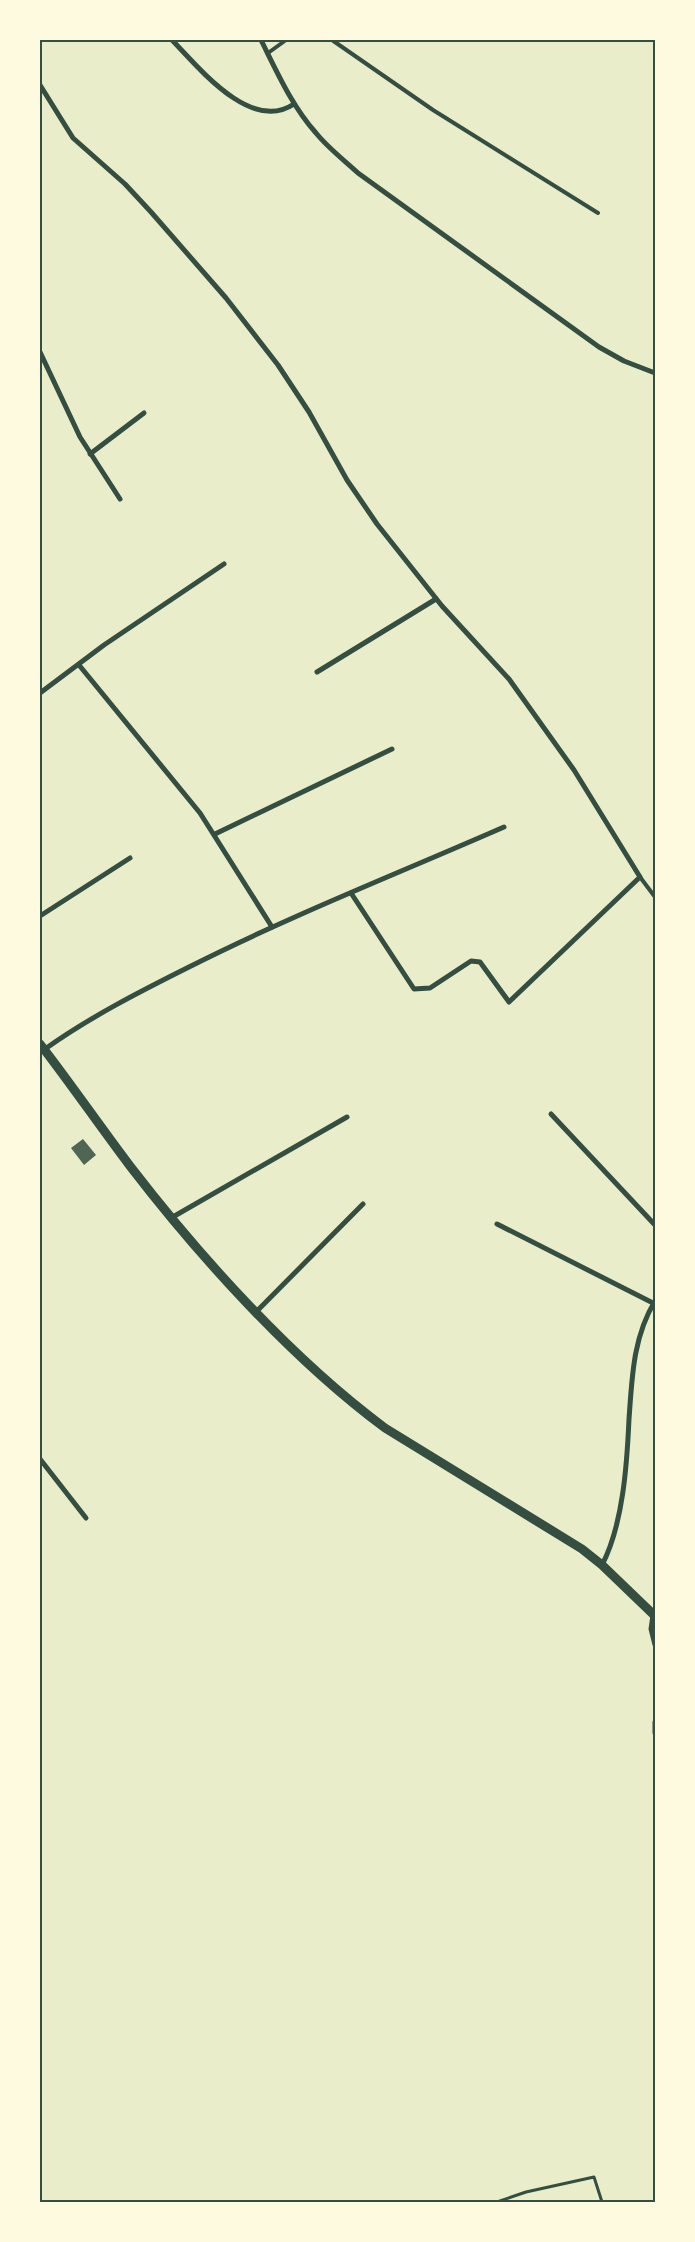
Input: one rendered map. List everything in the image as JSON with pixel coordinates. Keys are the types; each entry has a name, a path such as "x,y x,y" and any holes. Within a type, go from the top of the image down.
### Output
{"street":[{"path":"172,40 216,84 241,104 270,110 285,109 294,104"},
{"path":"261,40 294,104 315,133 332,150 402,206 529,295 599,347 624,361 655,374"},
{"path":"40,85 73,138 125,184 152,212 226,298 278,365 361,501 436,599 509,679 574,770 640,877 509,1002 480,962 470,961 430,988 414,988 351,894"},
{"path":"40,352 90,454 120,499"},
{"path":"90,454 144,413"},
{"path":"40,693 224,564"},
{"path":"317,672 436,599"},
{"path":"79,665 200,813 272,927"},
{"path":"215,834 392,749"},
{"path":"504,827 272,927 114,1005 42,1046 171,1218 256,1312 333,1386 385,1428 542,1523 602,1565 654,1616 651,1630 655,1645"},
{"path":"40,916 130,858"},
{"path":"551,1114 655,1225"},
{"path":"171,1218 347,1117"},
{"path":"256,1312 363,1204"},
{"path":"497,1224 654,1302 644,1322 634,1360 621,1495 613,1542 602,1565"},
{"path":"40,1459 86,1518"},
{"path":"655,1722 655,1733"}],"lane":[{"path":"268,54 286,40"},
{"path":"332,40 433,110 598,213"},
{"path":"640,877 655,897"}],"path":[{"path":"497,2202 526,2192 594,2177 602,2202"}],"building":[{"path":"83,1139 96,1155 84,1165 71,1148"}]}
